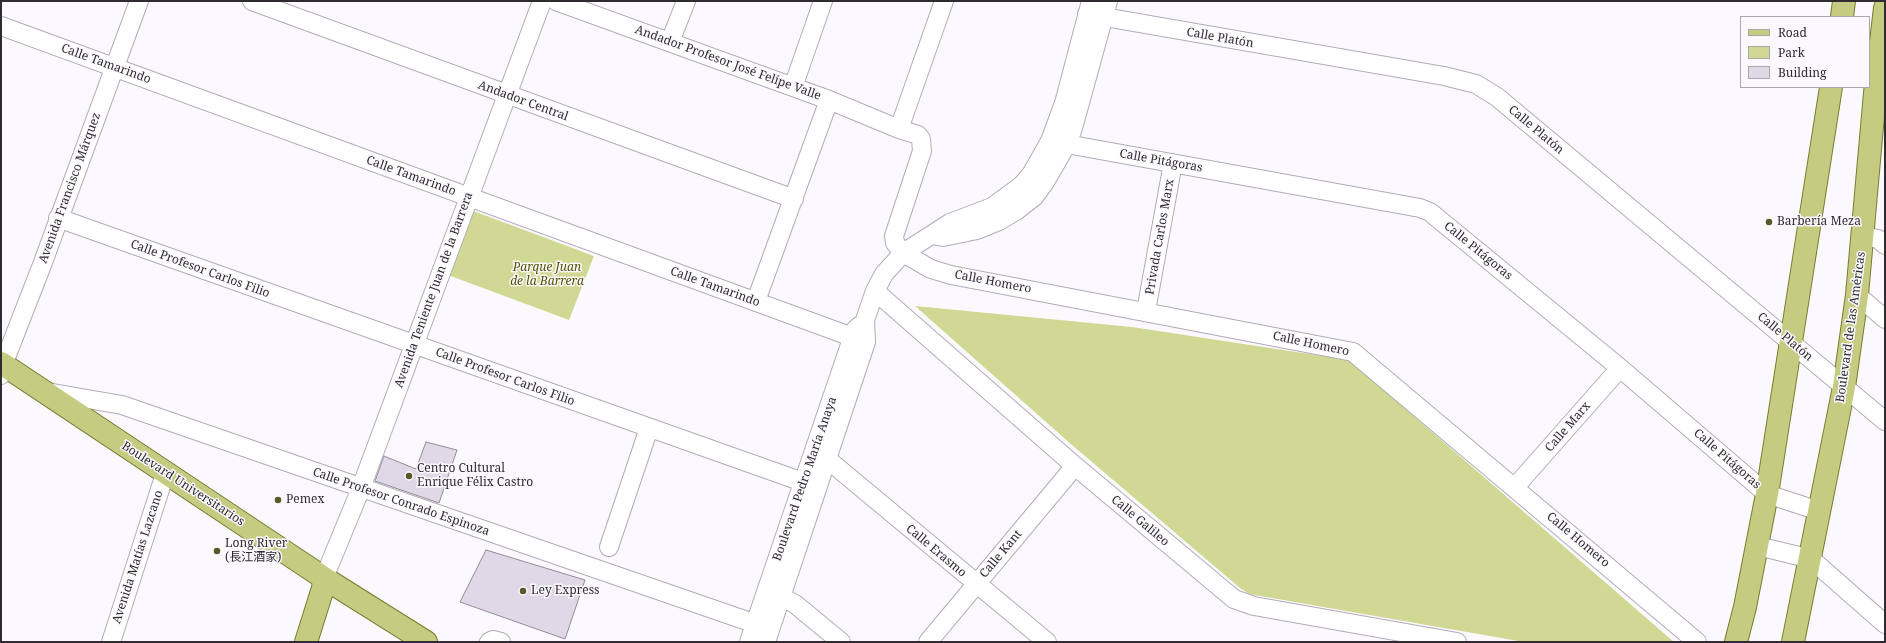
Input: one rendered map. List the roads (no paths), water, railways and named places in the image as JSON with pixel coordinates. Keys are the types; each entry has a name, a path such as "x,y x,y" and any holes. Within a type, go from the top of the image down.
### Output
{"main road":[{"path":"1842,16 1844,1"},
{"name":"Boulevard de las Américas","path":"1793,642 1844,387 1857,296 1878,239 1880,97 1885,8"},
{"path":"1736,642 1758,546 1768,494 1790,341 1831,88"},
{"name":"Boulevard Universitarios","path":"1,370 43,392 324,583 406,642"},
{"name":"Boulevard Universitarios","path":"1,370 163,475"},
{"name":"Boulevard Universitarios","path":"324,583 426,642"},
{"name":"Avenida Teniente Juan de la Barrera","path":"306,642 324,583"}],"street":[{"name":"Avenida Francisco Márquez","path":"1,370 139,1"},
{"name":"Andador Central","path":"252,1 507,96 794,199"},
{"name":"Avenida Teniente Juan de la Barrera","path":"324,583 361,488 542,1"},
{"name":"Andador Profesor José Felipe Valle","path":"556,1 829,100 899,129"},
{"path":"670,42 686,1"},
{"path":"793,87 823,1"},
{"path":"902,253 895,243 894,236 923,145 918,135 899,129 944,1"},
{"path":"1059,142 1079,109 1097,9"},
{"name":"Calle Platón","path":"1097,9 1451,78 1476,84 1486,89 1504,102 1885,421"},
{"name":"Calle Tamarindo","path":"1,26 859,339"},
{"path":"756,302 829,100"},
{"name":"Calle Pitágoras","path":"1059,142 1420,208 1430,212 1620,368 1768,494 1818,511"},
{"name":"Boulevard Pedro María Anaya","path":"811,484 827,458 859,339 855,330 865,320 875,292 884,274 902,253 932,235 943,237 977,230 1016,211 1034,196 1045,182 1059,142"},
{"name":"Privada Carlos Marx","path":"1146,311 1173,163"},
{"name":"Calle Profesor Carlos Filio","path":"58,218 811,484"},
{"name":"Calle Homero","path":"902,253 931,269 951,275 1146,311 1353,352 1516,487 1697,642"},
{"name":"Calle Galileo","path":"875,292 1075,466 1234,599 1254,606 1449,641"},
{"path":"1857,296 1885,319"},
{"name":"Boulevard Pedro María Anaya","path":"766,642 774,593 859,339"},
{"name":"Calle Marx","path":"1516,487 1620,368"},
{"name":"Calle Profesor Conrado Espinoza","path":"43,392 122,405 756,624"},
{"path":"609,547 649,428"},
{"name":"Calle Erasmo","path":"827,458 1047,642"},
{"name":"Calle Kant","path":"928,642 1075,466"},
{"name":"Avenida Matías Lazcano","path":"111,642 163,475"},
{"path":"1758,546 1810,559 1885,624"},
{"path":"774,593 795,604 841,642"},
{"name":"Boulevard Pedro María Anaya","path":"749,642 756,624 774,593"},
{"path":"489,642 493,640 501,642"}],"place":[{"name":"Barbería Meza","path":"1769,222"},
{"name":"Centro Cultural Enrique Félix Castro","path":"409,476"},
{"name":"Pemex","path":"278,500"},
{"name":"Long River (長江酒家)","path":"217,551"},
{"name":"Ley Express","path":"523,591"}],"park label":[{"name":"Parque Juan de la Barrera","path":"547,275"}]}
